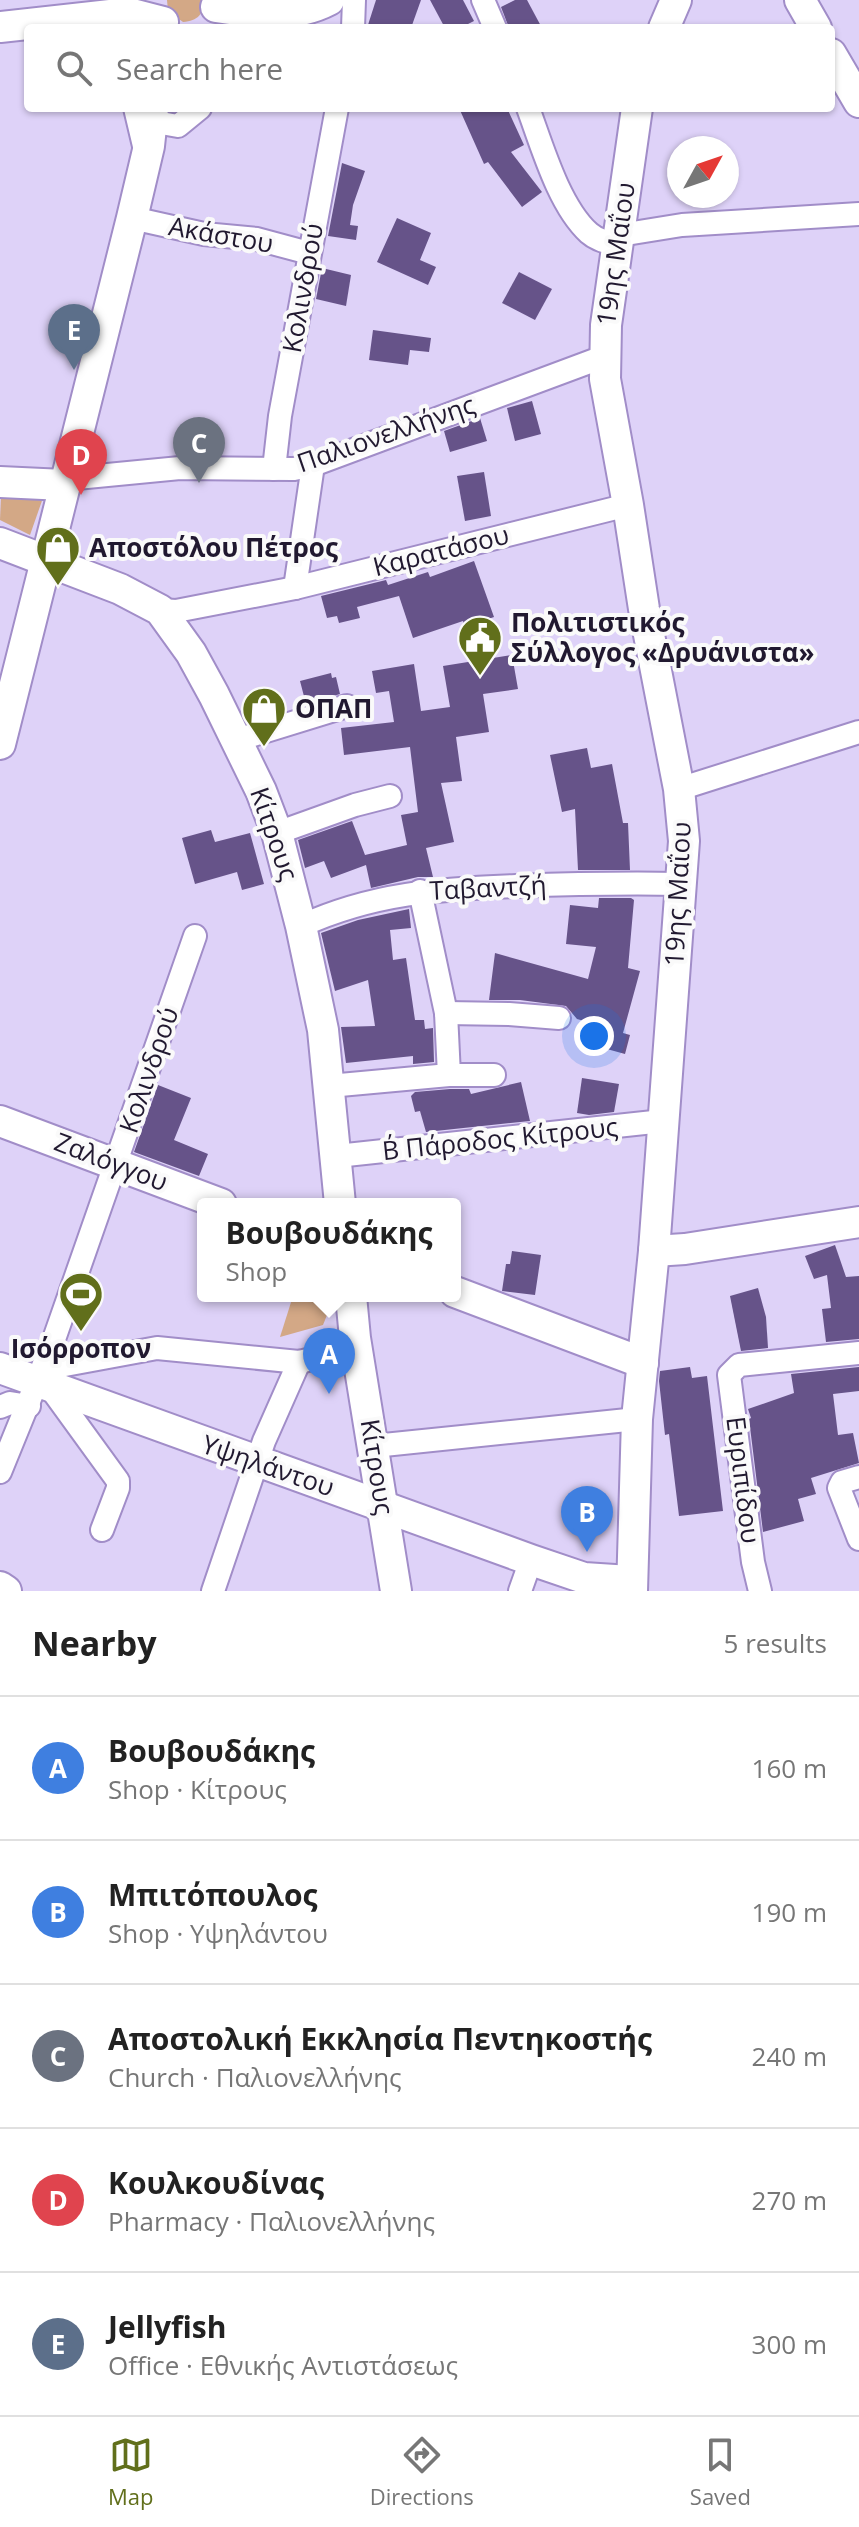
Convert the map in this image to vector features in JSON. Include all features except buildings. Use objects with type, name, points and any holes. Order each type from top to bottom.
[{"type":"street","points":[[211,12],[293,12],[330,0]]},
{"type":"street","points":[[302,24],[330,0]]},
{"type":"street","points":[[353,24],[354,0]]},
{"type":"street","points":[[483,0],[493,24]]},
{"type":"street","points":[[666,24],[676,0]]},
{"type":"street","points":[[800,0],[814,24]]},
{"type":"street","points":[[36,24],[143,15]]},
{"type":"street","points":[[0,27],[24,25]]},
{"type":"street","points":[[835,61],[859,102]]},
{"type":"street","points":[[0,744],[132,218],[152,125],[178,126],[195,112]]},
{"type":"street","name":"Κολινδρού","points":[[274,469],[280,416],[336,112]]},
{"type":"street","points":[[530,112],[554,176],[580,222],[590,234],[605,243],[682,225],[859,214]]},
{"type":"street","name":"19ης Μαΐου","points":[[631,1586],[637,1419],[654,1251],[684,841],[679,789],[608,405],[603,357],[636,112]]},
{"type":"street","name":"Ακάστου","points":[[132,218],[204,234],[257,239],[309,253]]},
{"type":"street","name":"Παλιονελλήνης","points":[[65,482],[180,468],[294,469],[313,465],[603,357]]},
{"type":"street","points":[[295,588],[313,465]]},
{"type":"street","points":[[0,482],[65,482]]},
{"type":"street","name":"Καρατάσου","points":[[160,610],[176,611],[295,588],[628,505]]},
{"type":"street","name":"Κίτρους","points":[[0,543],[120,589],[160,610],[191,653],[237,740],[277,833],[301,926],[323,1030],[340,1198]]},
{"type":"street","points":[[237,740],[347,706]]},
{"type":"street","points":[[679,789],[859,732]]},
{"type":"street","points":[[277,833],[390,796]]},
{"type":"street","name":"Ταβαντζή","points":[[301,926],[353,906],[420,891],[468,887],[681,884]]},
{"type":"street","points":[[420,891],[446,1013],[449,1075]]},
{"type":"street","name":"Κολινδρού","points":[[0,1472],[41,1384],[195,936]]},
{"type":"street","points":[[446,1013],[559,1018]]},
{"type":"street","points":[[329,1086],[449,1075],[494,1075]]},
{"type":"street","name":"Ζαλόγγου","points":[[0,1121],[205,1198]]},
{"type":"street","name":"Β΄ Πάροδος Κίτρους","points":[[337,1156],[663,1121]]},
{"type":"street","points":[[654,1251],[715,1245],[859,1222]]},
{"type":"street","points":[[461,1294],[643,1363]]},
{"type":"street","name":"Κίτρους","points":[[352,1302],[396,1591]]},
{"type":"street","points":[[0,1407],[41,1384],[65,1365],[157,1348],[299,1362],[325,1356],[355,1338]]},
{"type":"street","name":"Ευριπίδου","points":[[760,1591],[753,1562],[729,1375],[739,1365],[859,1353]]},
{"type":"street","points":[[213,1591],[257,1462],[299,1362]]},
{"type":"street","name":"Υψηλάντου","points":[[0,1368],[531,1560],[584,1578],[631,1586]]},
{"type":"street","points":[[41,1384],[118,1481],[102,1530]]},
{"type":"street","points":[[374,1446],[637,1419]]},
{"type":"street","points":[[859,1477],[842,1482],[839,1488],[859,1539]]},
{"type":"street","points":[[520,1591],[531,1560]]},
{"type":"street","points":[[0,1587],[6,1591]]},
{"type":"shaded area","points":[[167,0],[205,0],[199,16],[183,22],[168,11]]},
{"type":"shaded area","points":[[44,495],[30,535],[0,520],[1,496]]},
{"type":"shaded area","points":[[291,1302],[326,1302],[327,1315],[323,1325],[280,1337]]},
{"type":"place","name":"Jellyfish","points":[[74,370]]},
{"type":"place","name":"Αποστολική Εκκλησία Πεντηκοστής","points":[[199,483]]},
{"type":"place","name":"Κουλκουδίνας","points":[[81,495]]},
{"type":"place","name":"Αποστόλου Πέτρος","points":[[58,587]]},
{"type":"place","name":"Πολιτιστικός Σύλλογος «Δρυάνιστα»","points":[[480,677]]},
{"type":"place","name":"ΟΠΑΠ","points":[[264,748]]},
{"type":"place","name":"Ισόρροπον","points":[[81,1333]]},
{"type":"place","name":"Βουβουδάκης","points":[[329,1394]]},
{"type":"place","name":"Μπιτόπουλος","points":[[587,1552]]}]
